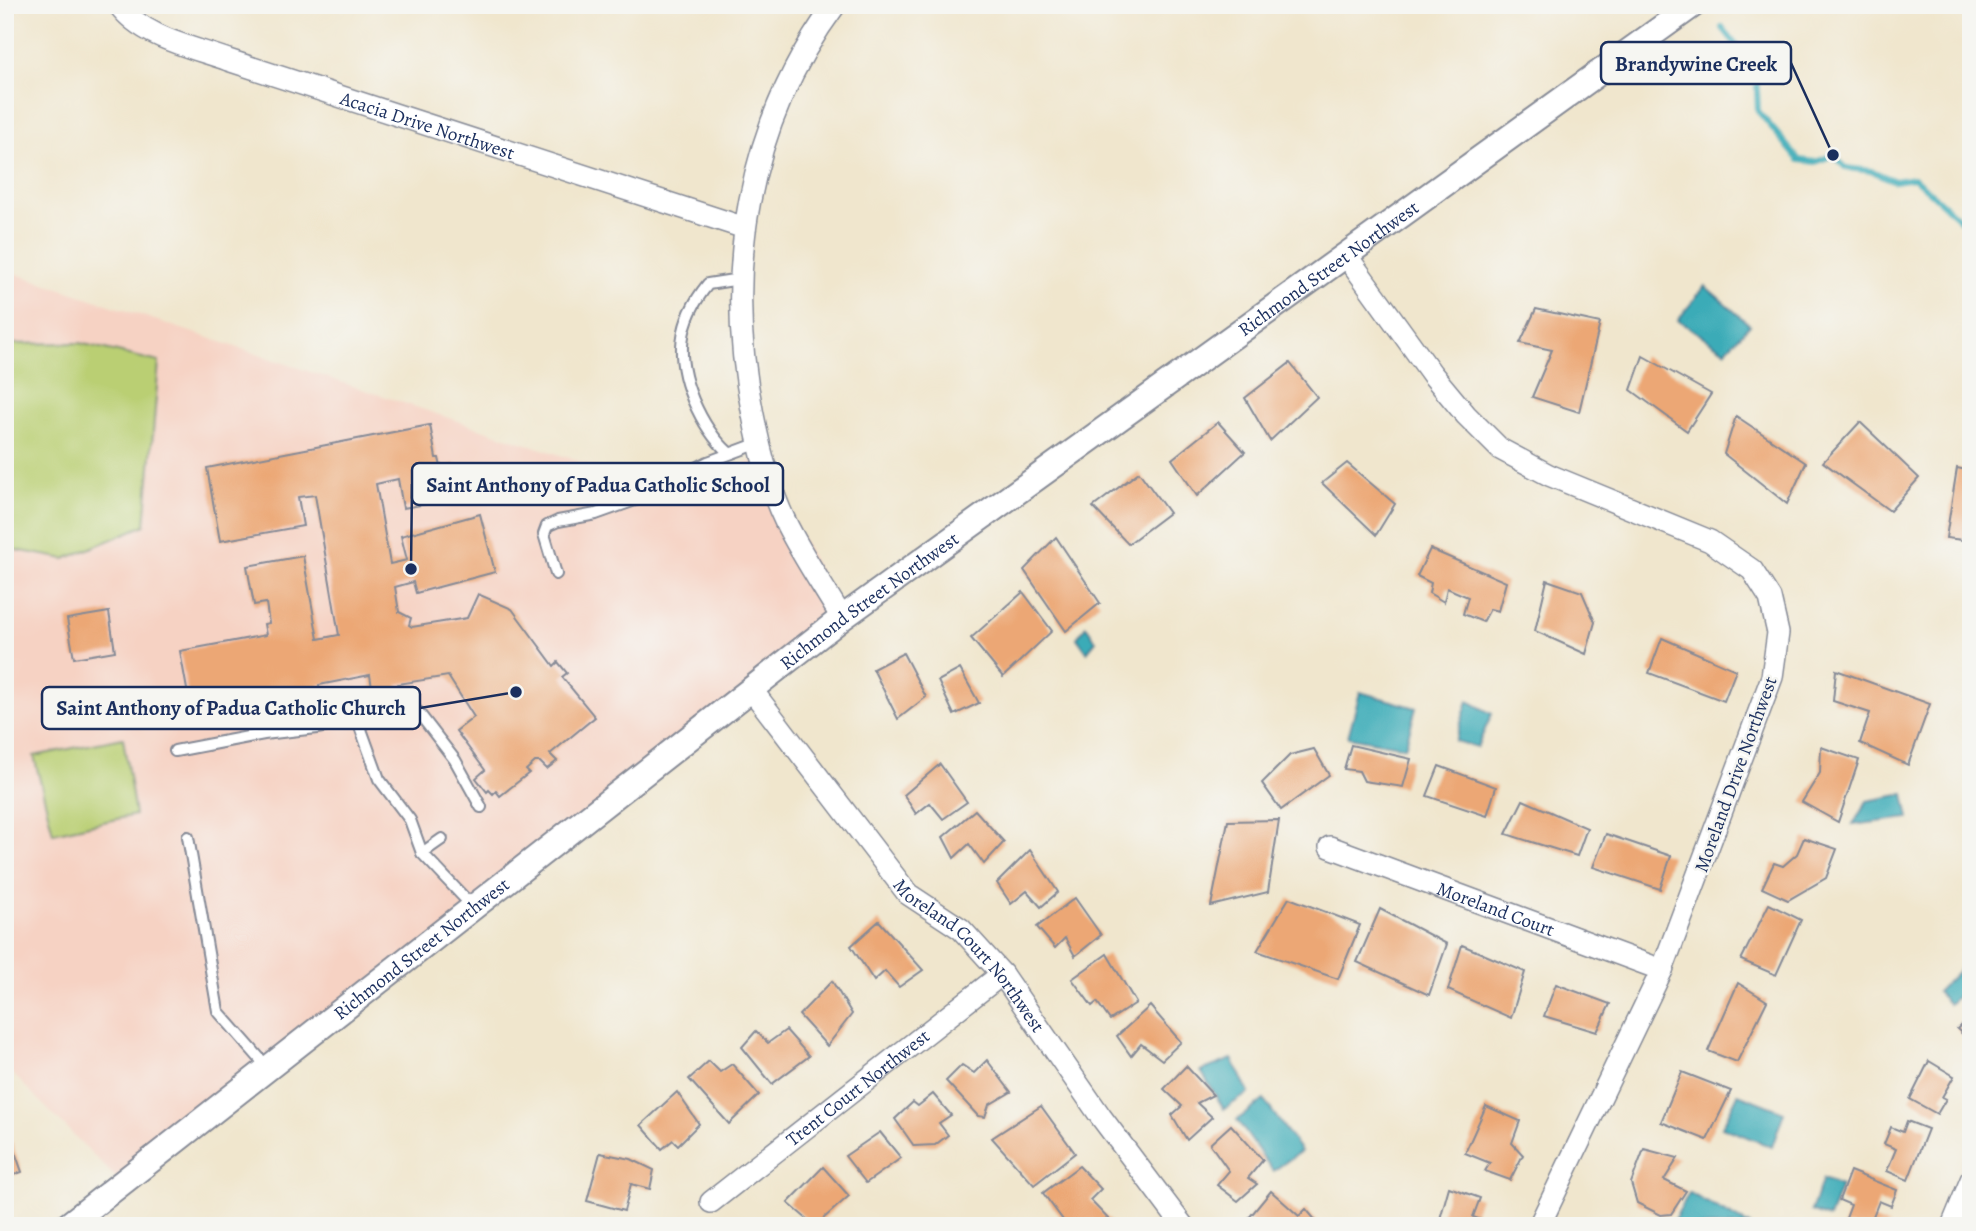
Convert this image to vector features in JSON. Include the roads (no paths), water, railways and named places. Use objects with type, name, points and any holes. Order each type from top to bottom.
[{"type":"street","name":"Acacia Drive Northwest","points":[[119,5],[130,18],[157,35],[745,228]]},
{"type":"street","points":[[835,5],[815,32],[775,112],[758,159],[745,228],[740,279],[741,343],[745,378],[762,458],[785,520],[842,618]]},
{"type":"street","name":"Richmond Street Northwest","points":[[67,1226],[842,618],[1693,5]]},
{"type":"street","name":"Moreland Drive Northwest","points":[[1346,255],[1433,374],[1466,415],[1500,449],[1549,475],[1710,541],[1752,570],[1770,598],[1778,633],[1772,677],[1662,971],[1539,1226]]},
{"type":"street","name":"Moreland Court Northwest","points":[[751,689],[908,894],[961,929],[1002,974],[1101,1117],[1183,1226]]},
{"type":"street","name":"Moreland Court","points":[[1330,847],[1662,971]]},
{"type":"street","name":"Trent Court Northwest","points":[[711,1202],[1002,974]]},
{"type":"street","points":[[1952,1226],[1971,1180]]},
{"type":"lane","points":[[729,453],[701,420],[683,374],[680,354],[682,336],[692,307],[708,284],[740,279]]},
{"type":"lane","points":[[556,574],[544,534],[547,526],[558,521],[596,514],[638,499],[729,453],[759,443]]},
{"type":"lane","points":[[175,751],[264,734],[359,721],[406,710],[418,712],[455,760],[481,807]]},
{"type":"lane","points":[[359,721],[379,779],[410,820],[422,853],[473,907]]},
{"type":"lane","points":[[188,837],[218,1011],[268,1068]]},
{"type":"lane","points":[[422,853],[442,839]]},
{"type":"water","points":[[1705,286],[1750,325],[1725,351],[1678,320]]},
{"type":"water","points":[[1086,626],[1096,641],[1087,652],[1077,638]]},
{"type":"water","points":[[1360,692],[1416,708],[1405,747],[1348,737]]},
{"type":"water","points":[[1468,701],[1492,714],[1477,747],[1455,741]]},
{"type":"water","points":[[1904,794],[1909,818],[1853,825],[1867,801]]},
{"type":"water","points":[[1960,969],[1971,983],[1949,1004],[1937,992]]},
{"type":"water","points":[[1232,1059],[1249,1093],[1224,1109],[1201,1071]]},
{"type":"water","points":[[1738,1094],[1784,1112],[1772,1147],[1722,1127]]},
{"type":"water","points":[[1264,1100],[1301,1151],[1273,1171],[1237,1120]]},
{"type":"water","points":[[1823,1179],[1841,1186],[1829,1218],[1811,1211]]},
{"type":"water","points":[[1689,1193],[1751,1226],[1682,1226],[1674,1220]]},
{"type":"waterway","points":[[1722,27],[1756,69],[1758,111],[1799,160],[1816,162],[1833,155],[1846,168],[1872,171],[1895,181],[1914,178],[1971,229]]},
{"type":"place","name":"Brandywine Creek","points":[[1833,155]]},
{"type":"place","name":"Saint Anthony of Padua Catholic School","points":[[411,569]]},
{"type":"place","name":"Saint Anthony of Padua Catholic Church","points":[[516,692]]}]
